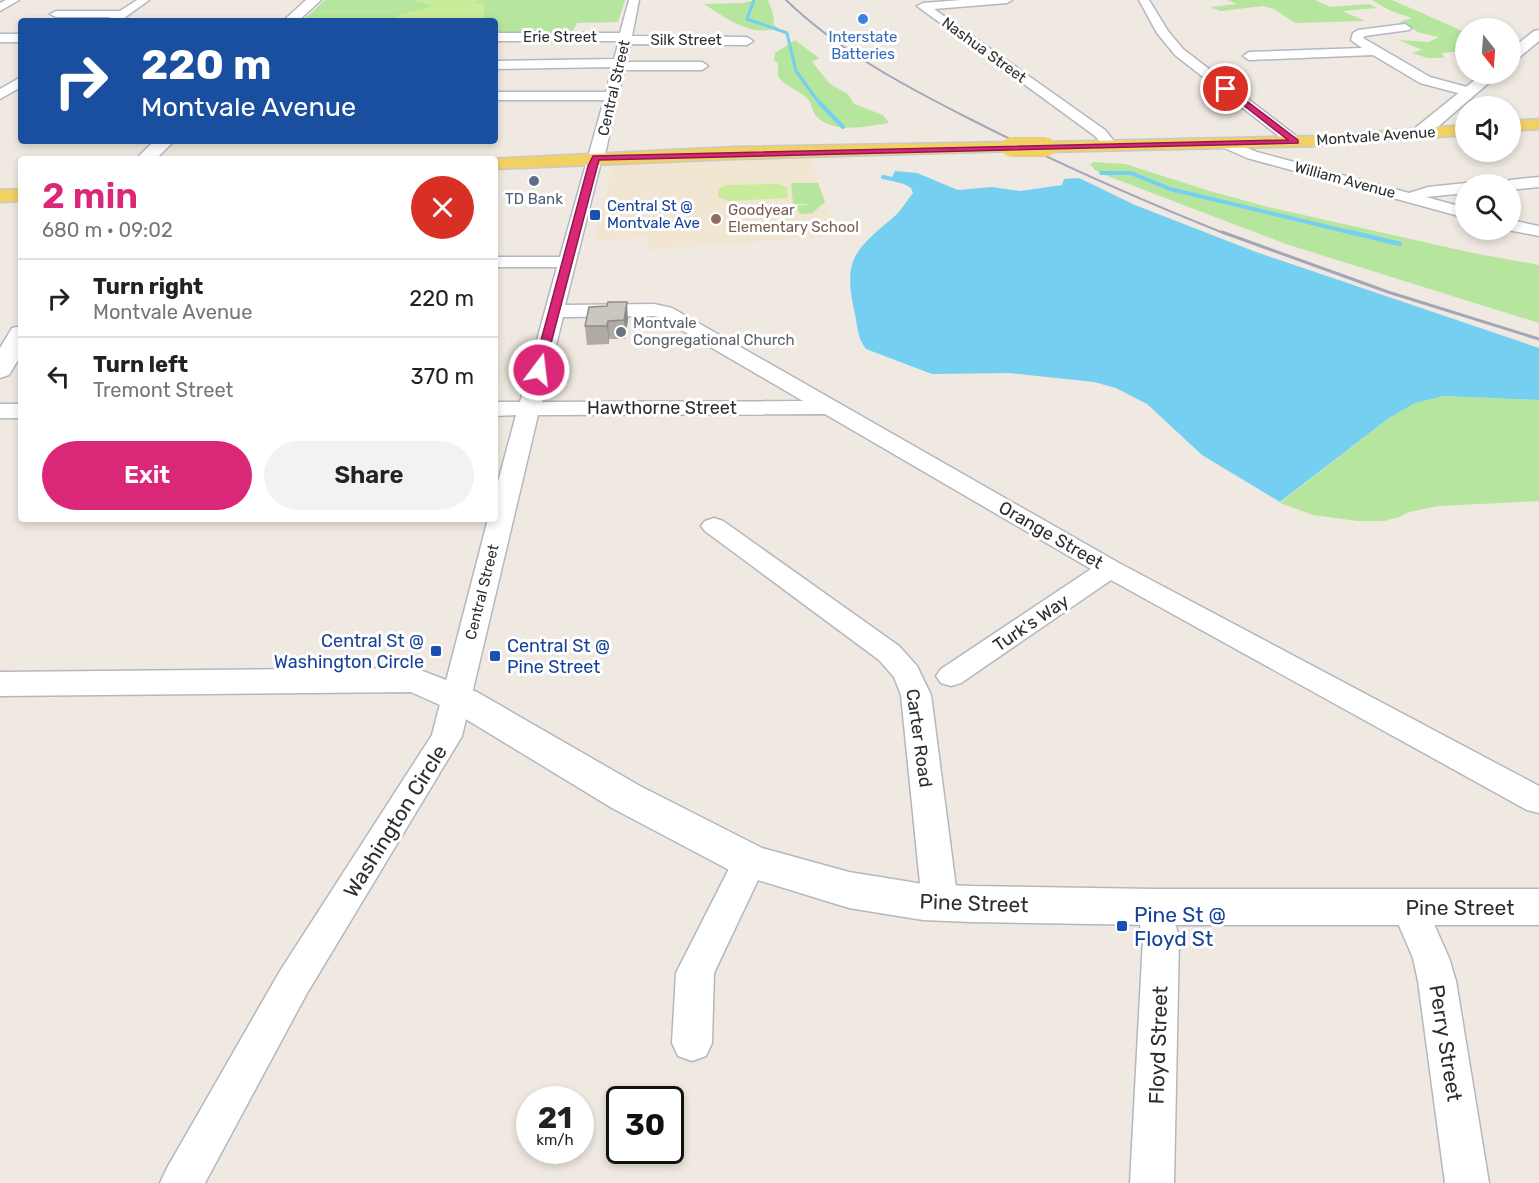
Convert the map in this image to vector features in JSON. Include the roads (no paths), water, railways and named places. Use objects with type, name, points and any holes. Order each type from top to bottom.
[{"type":"main road","points":[[1521,125],[1539,124]]},
{"type":"main road","name":"Montvale Avenue","points":[[498,163],[596,158],[1011,147],[1295,142],[1455,131]]},
{"type":"main road","points":[[0,196],[18,195]]},
{"type":"street","points":[[0,8],[14,0]]},
{"type":"street","points":[[117,18],[144,0]]},
{"type":"street","points":[[293,18],[314,0]]},
{"type":"street","name":"Central Street","points":[[457,698],[480,597],[596,158],[634,0]]},
{"type":"street","name":"Nashua Street","points":[[922,3],[1007,0]]},
{"type":"street","points":[[1144,0],[1163,33],[1179,52],[1295,142]]},
{"type":"street","name":"Nashua Street","points":[[922,3],[1100,133],[1110,146]]},
{"type":"street","points":[[56,14],[123,14]]},
{"type":"street","points":[[1405,28],[1369,32],[1357,36],[1358,41],[1425,80],[1469,92]]},
{"type":"street","points":[[1521,49],[1539,34]]},
{"type":"street","name":"Erie Street","points":[[498,37],[626,39]]},
{"type":"street","points":[[0,38],[18,38]]},
{"type":"street","name":"Silk Street","points":[[626,39],[747,41]]},
{"type":"street","points":[[1249,56],[1375,51]]},
{"type":"street","points":[[498,64],[702,66]]},
{"type":"street","points":[[0,96],[18,83]]},
{"type":"street","points":[[1420,133],[1479,84]]},
{"type":"street","points":[[0,96],[18,97]]},
{"type":"street","points":[[498,96],[611,96]]},
{"type":"street","name":"William Avenue","points":[[1225,143],[1264,159],[1455,210]]},
{"type":"street","points":[[149,156],[162,144]]},
{"type":"street","points":[[1521,184],[1539,182]]},
{"type":"street","points":[[1410,197],[1428,192],[1455,189]]},
{"type":"street","points":[[1521,227],[1539,231]]},
{"type":"street","points":[[498,262],[567,262]]},
{"type":"street","name":"Orange Street","points":[[554,311],[663,311],[1110,569],[1539,801]]},
{"type":"street","points":[[2,361],[18,337]]},
{"type":"street","name":"Hawthorne Street","points":[[498,409],[830,407]]},
{"type":"street","points":[[0,411],[18,411]]},
{"type":"street","name":"Carter Road","points":[[714,526],[889,653],[908,673],[916,695],[940,903]]},
{"type":"street","name":"Turk's Way","points":[[951,676],[1110,569]]},
{"type":"street","points":[[0,684],[401,679],[419,681],[457,698]]},
{"type":"street","name":"Pine Street","points":[[457,698],[626,797],[750,861],[849,890],[904,900],[940,903],[1154,908],[1539,907]]},
{"type":"street","name":"Washington Circle","points":[[182,1183],[293,983],[444,744],[457,698]]},
{"type":"street","points":[[692,1043],[693,988],[697,965],[750,861]]},
{"type":"street","name":"Floyd Street","points":[[1152,1183],[1161,939],[1154,908]]},
{"type":"street","name":"Perry Street","points":[[1409,908],[1431,958],[1437,981],[1467,1183]]},
{"type":"water","points":[[895,171],[917,173],[958,190],[992,187],[1020,191],[1062,185],[1064,179],[1079,178],[1135,205],[1256,252],[1539,348],[1539,400],[1444,396],[1415,403],[1389,418],[1280,502],[1202,455],[1147,404],[1116,388],[1094,382],[1008,373],[932,374],[866,349],[858,332],[851,295],[851,267],[855,257],[870,237],[901,210],[913,193],[911,188],[892,177]]},
{"type":"waterway","points":[[754,0],[747,19],[787,33],[796,71],[820,104]]},
{"type":"waterway","points":[[819,102],[843,127]]},
{"type":"waterway","points":[[1101,173],[1131,173],[1170,189],[1357,234]]},
{"type":"waterway","points":[[883,177],[905,182]]},
{"type":"waterway","points":[[1350,232],[1400,244]]},
{"type":"railway","points":[[786,0],[850,51],[920,93],[1063,164],[1226,234]]},
{"type":"railway","points":[[1222,232],[1388,292],[1539,339]]},
{"type":"place","name":"Interstate Batteries","points":[[863,19]]},
{"type":"place","name":"TD Bank","points":[[534,181]]},
{"type":"place","name":"Central St @ Montvale Ave","points":[[595,215]]},
{"type":"place","name":"Goodyear Elementary School","points":[[716,219]]},
{"type":"place","name":"Montvale Congregational Church","points":[[621,332]]},
{"type":"place","name":"Central St @ Washington Circle","points":[[436,651]]},
{"type":"place","name":"Central St @ Pine Street","points":[[495,656]]},
{"type":"place","name":"Pine St @ Floyd St","points":[[1122,926]]}]
